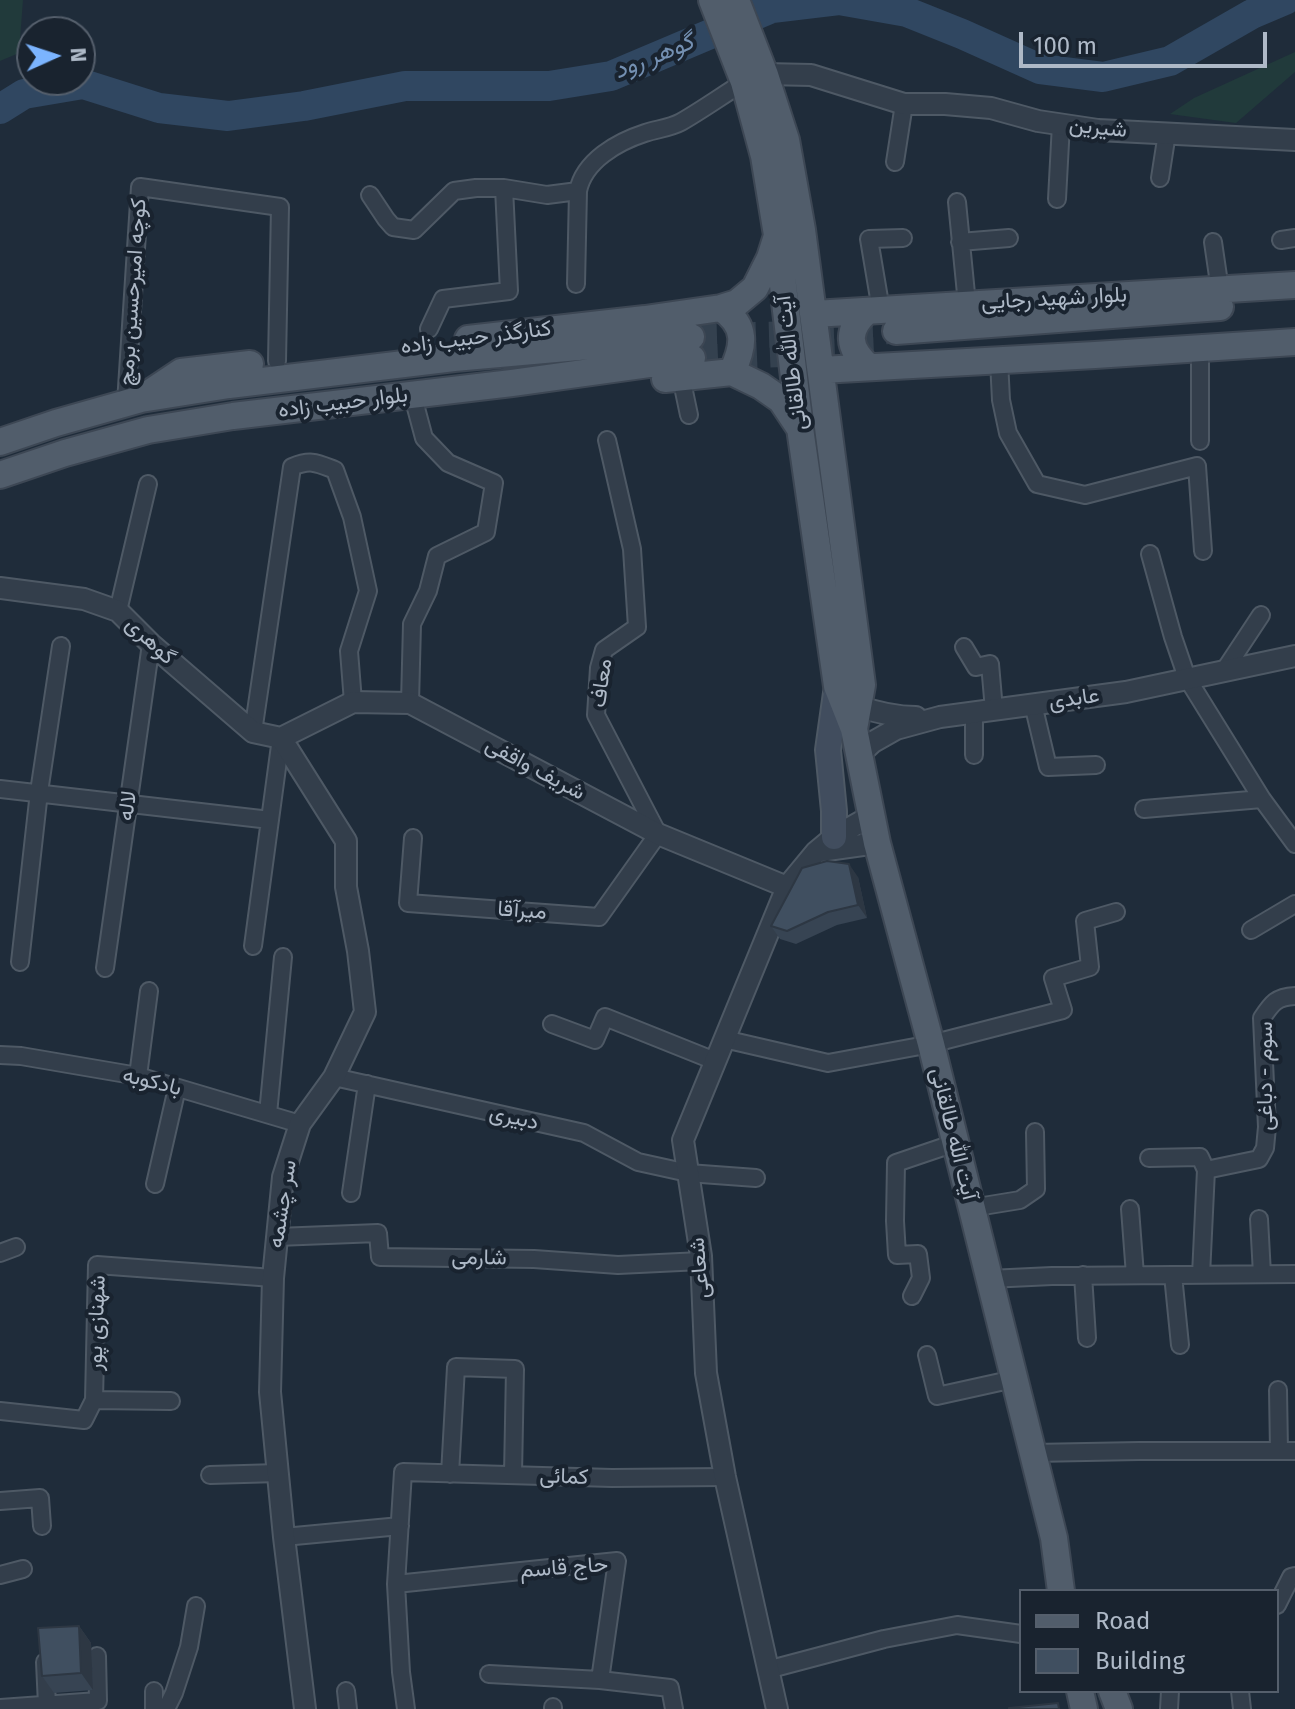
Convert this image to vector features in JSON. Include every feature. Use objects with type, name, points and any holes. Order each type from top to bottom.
[{"type":"main road","name":"آیت الله طالقانی","points":[[712,0],[756,77],[786,140],[814,314],[862,685],[857,730]]},
{"type":"main road","name":"آیت الله طالقانی","points":[[736,0],[756,77],[800,428],[837,686],[857,730],[877,843],[931,1044],[1054,1538],[1061,1589]]},
{"type":"main road","name":"کنارگذر حبیب زاده","points":[[134,401],[181,372],[721,308],[737,303],[755,288],[777,235]]},
{"type":"main road","name":"بلوار شهید رجایی","points":[[885,325],[967,304],[1295,285]]},
{"type":"main road","name":"بلوار شهید رجایی","points":[[885,325],[1295,302]]},
{"type":"main road","points":[[721,308],[739,325],[742,339],[741,353],[732,372]]},
{"type":"main road","name":"بلوار شهید رجایی","points":[[814,314],[885,325],[1295,329]]},
{"type":"main road","points":[[869,367],[858,358],[853,348],[856,321],[885,325]]},
{"type":"main road","points":[[821,370],[1295,342]]},
{"type":"main road","name":"بلوار حبیب زاده","points":[[0,442],[134,401],[229,385],[454,358],[688,358]]},
{"type":"main road","points":[[148,430],[239,429],[416,408],[688,358],[732,372],[761,386],[781,400],[800,428]]},
{"type":"main road","name":"بلوار حبیب زاده","points":[[0,475],[148,430],[233,416],[512,383],[688,358]]},
{"type":"main road","points":[[818,562],[845,558]]},
{"type":"main road","points":[[825,845],[834,811],[828,750],[837,686]]},
{"type":"main road","name":"آیت الله طالقانی","points":[[1054,1538],[1073,1589]]},
{"type":"street","name":"شیرین","points":[[756,77],[811,75],[904,104],[991,108],[1038,121],[1098,130],[1295,140]]},
{"type":"street","points":[[576,284],[578,191],[580,180],[596,159],[611,148],[642,134],[678,124],[756,77]]},
{"type":"street","points":[[895,162],[904,104]]},
{"type":"street","points":[[1057,199],[1061,124]]},
{"type":"street","points":[[1160,178],[1167,133]]},
{"type":"street","name":"کوچه امیرحسین برمچ","points":[[134,401],[140,187],[280,207],[277,361]]},
{"type":"street","points":[[370,195],[393,227],[414,230],[454,191],[504,188],[547,195],[578,191]]},
{"type":"street","points":[[429,329],[443,299],[509,291],[504,188]]},
{"type":"street","points":[[957,202],[967,304]]},
{"type":"street","points":[[885,325],[869,239],[903,238]]},
{"type":"street","points":[[960,242],[1009,238]]},
{"type":"street","points":[[1213,242],[1220,290]]},
{"type":"street","points":[[1200,348],[1200,441]]},
{"type":"street","points":[[688,358],[689,415]]},
{"type":"street","points":[[999,361],[1001,400],[1008,433],[1037,484],[1085,495],[1197,466],[1203,551]]},
{"type":"street","points":[[410,703],[412,624],[428,591],[437,556],[486,532],[494,483],[448,463],[424,438],[416,408]]},
{"type":"street","name":"معاف","points":[[607,440],[632,549],[637,627],[604,650],[599,668],[596,715],[658,834]]},
{"type":"street","points":[[253,732],[292,467],[312,461],[335,470],[352,517],[368,591],[349,651],[353,702]]},
{"type":"street","points":[[118,611],[148,484]]},
{"type":"street","points":[[1150,554],[1187,678],[1262,799],[1295,844]]},
{"type":"street","name":"گوهری","points":[[1,592],[84,599],[118,611],[151,644],[253,732],[281,738]]},
{"type":"street","points":[[1224,671],[1261,615]]},
{"type":"street","name":"لاله","points":[[105,968],[151,644]]},
{"type":"street","points":[[20,962],[39,792],[61,646]]},
{"type":"street","points":[[964,647],[976,667],[990,664],[974,755]]},
{"type":"street","name":"عابدی","points":[[857,730],[873,742],[896,729],[940,717],[1126,692],[1295,656]]},
{"type":"street","name":"شریف واقفی","points":[[281,738],[353,702],[410,703],[658,834],[787,887]]},
{"type":"street","points":[[1033,704],[1048,767],[1096,765]]},
{"type":"street","points":[[857,730],[876,713],[940,717]]},
{"type":"street","points":[[253,946],[281,738]]},
{"type":"street","name":"سر چشمه","points":[[281,738],[346,841],[346,887],[365,1012],[334,1077],[300,1124],[283,1177],[273,1278],[270,1392],[305,1709]]},
{"type":"street","points":[[0,789],[270,820]]},
{"type":"street","points":[[1144,809],[1262,799]]},
{"type":"street","points":[[825,845],[871,816]]},
{"type":"street","name":"میرآقا","points":[[413,838],[408,903],[599,917],[658,834]]},
{"type":"street","points":[[825,845],[877,843]]},
{"type":"street","name":"شعاعی","points":[[777,1709],[725,1477],[706,1373],[701,1261],[683,1140],[787,887],[825,845]]},
{"type":"street","points":[[1251,930],[1295,904]]},
{"type":"street","points":[[724,1039],[828,1063],[931,1044],[1063,1010],[1053,978],[1090,967],[1085,921],[1116,912]]},
{"type":"street","points":[[268,1114],[283,957]]},
{"type":"street","points":[[138,1076],[149,991]]},
{"type":"street","name":"سوم - دباغی","points":[[1206,1170],[1259,1159],[1265,1148],[1267,1127],[1262,1018],[1272,1004],[1282,997],[1295,996]]},
{"type":"street","points":[[552,1024],[595,1040],[605,1017],[715,1061]]},
{"type":"street","name":"بادکوبه","points":[[0,1055],[138,1076],[300,1124]]},
{"type":"street","name":"دبیری","points":[[334,1077],[584,1133],[638,1162],[688,1173],[756,1178]]},
{"type":"street","points":[[351,1193],[367,1084]]},
{"type":"street","points":[[155,1184],[177,1088]]},
{"type":"street","points":[[971,1208],[1020,1200],[1036,1189],[1035,1132]]},
{"type":"street","points":[[912,1296],[921,1278],[918,1254],[897,1255],[896,1163],[955,1143]]},
{"type":"street","points":[[1149,1158],[1200,1157],[1206,1170],[1201,1275]]},
{"type":"street","points":[[1130,1209],[1135,1275]]},
{"type":"street","points":[[1259,1219],[1262,1274]]},
{"type":"street","name":"شارمی","points":[[277,1237],[378,1233],[380,1257],[534,1259],[618,1265],[701,1261]]},
{"type":"street","name":"شهنازی پور","points":[[0,1411],[84,1420],[94,1400],[97,1265],[273,1278]]},
{"type":"street","points":[[989,1279],[1083,1275],[1295,1274]]},
{"type":"street","points":[[1083,1275],[1087,1338]]},
{"type":"street","points":[[1173,1275],[1180,1345]]},
{"type":"street","points":[[927,1355],[937,1396],[1014,1379]]},
{"type":"street","points":[[450,1474],[456,1367],[515,1369],[513,1475]]},
{"type":"street","points":[[1033,1453],[1287,1451],[1278,1390]]},
{"type":"street","points":[[94,1400],[171,1401]]},
{"type":"street","name":"کمائی","points":[[400,1526],[403,1472],[612,1478],[725,1477]]},
{"type":"street","points":[[210,1475],[278,1473]]},
{"type":"street","points":[[0,1501],[40,1498],[42,1526]]},
{"type":"street","points":[[284,1537],[400,1526],[396,1584],[406,1709]]},
{"type":"street","name":"حاج قاسم","points":[[396,1584],[617,1561],[600,1680]]},
{"type":"street","points":[[0,1575],[23,1569]]},
{"type":"street","points":[[1279,1601],[1291,1577],[1295,1576]]},
{"type":"street","points":[[166,1709],[189,1647],[196,1606]]},
{"type":"street","points":[[767,1670],[884,1639],[957,1625],[1019,1634]]},
{"type":"street","points":[[0,1708],[98,1701],[97,1656]]},
{"type":"street","points":[[45,1658],[47,1705]]},
{"type":"street","points":[[489,1674],[600,1680],[670,1688],[674,1709]]},
{"type":"street","points":[[154,1691],[154,1709]]},
{"type":"street","points":[[346,1691],[348,1709]]},
{"type":"green space","points":[[0,0],[23,0],[22,16],[16,16],[16,54],[0,61]]},
{"type":"green space","points":[[1295,52],[1295,72],[1236,123],[1170,114],[1194,98]]},
{"type":"building","points":[[827,861],[849,864],[858,905],[828,912],[787,931],[771,926],[802,868]]},
{"type":"building","points":[[79,1626],[81,1673],[42,1676],[38,1628]]},
{"type":"building","points":[[1058,1703],[1059,1709],[1009,1709],[1009,1708]]},
{"type":"waterway","name":"گوهر رود","points":[[0,109],[24,94],[83,84],[159,108],[228,116],[304,106],[405,86],[549,86],[611,76],[772,8],[839,0],[907,12],[1040,69],[1103,77],[1170,61],[1252,14],[1285,0]]},
{"type":"tunnel","points":[[691,337],[896,331]]},
{"type":"tunnel","points":[[692,358],[877,350]]}]
